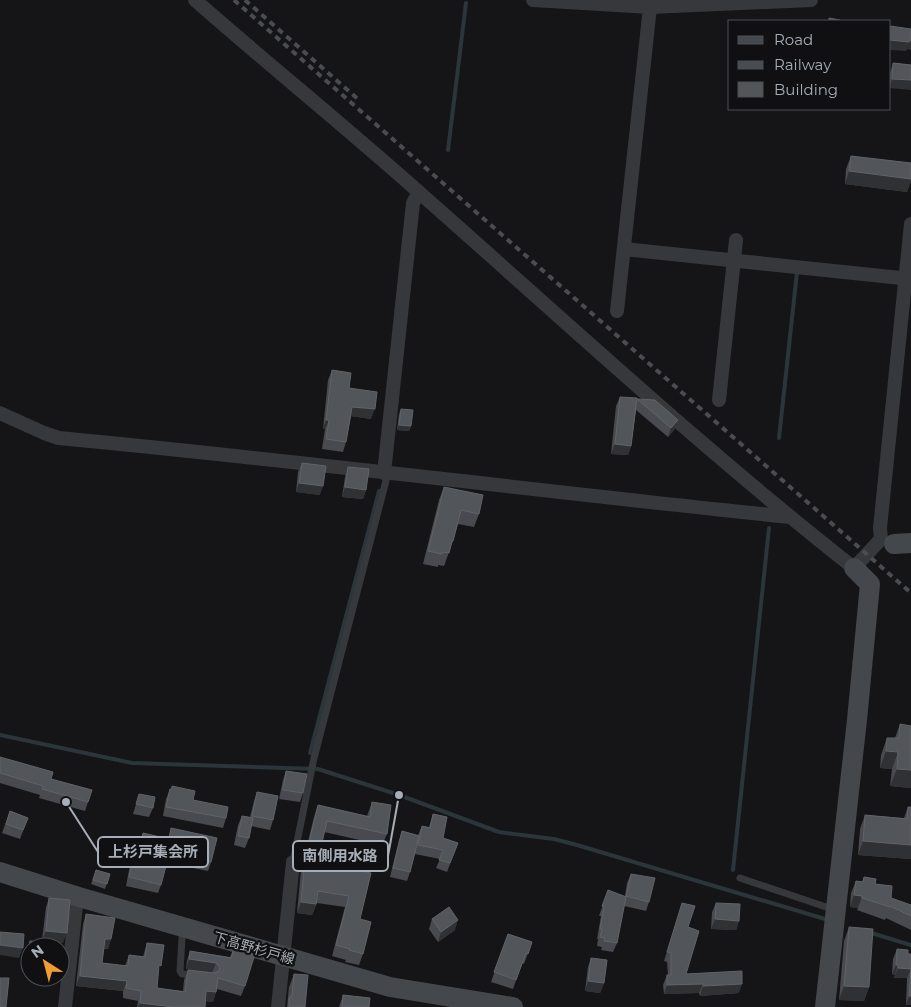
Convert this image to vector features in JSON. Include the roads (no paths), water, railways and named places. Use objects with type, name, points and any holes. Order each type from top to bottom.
[{"type":"main road","points":[[825,1007],[870,584],[854,568]]},
{"type":"main road","name":"下高野杉戸線","points":[[0,872],[79,897],[390,987],[488,1005],[513,1007]]},
{"type":"street","points":[[195,0],[419,192],[613,365],[790,518],[854,568],[895,542],[880,528],[908,280],[911,224]]},
{"type":"street","points":[[533,0],[650,7],[811,0]]},
{"type":"street","points":[[617,311],[650,7]]},
{"type":"street","points":[[386,473],[413,203],[419,192]]},
{"type":"street","points":[[719,400],[736,240]]},
{"type":"street","points":[[624,249],[908,280]]},
{"type":"street","points":[[0,413],[59,438],[167,448],[790,518]]},
{"type":"street","points":[[278,1007],[293,862]]},
{"type":"street","points":[[65,1007],[76,906],[79,897]]},
{"type":"lane","points":[[293,862],[310,775],[386,473]]},
{"type":"lane","points":[[740,878],[836,910]]},
{"type":"lane","points":[[185,928],[182,938],[180,971],[182,974],[202,976]]},
{"type":"waterway","points":[[448,150],[466,3]]},
{"type":"waterway","points":[[779,438],[797,272]]},
{"type":"waterway","points":[[310,753],[379,491]]},
{"type":"waterway","points":[[733,870],[769,528]]},
{"type":"waterway","points":[[0,735],[132,763],[318,769],[399,795],[499,832],[554,839],[577,845],[825,919]]},
{"type":"waterway","points":[[868,932],[911,945]]},
{"type":"railway","points":[[234,0],[911,593]]},
{"type":"railway","points":[[245,0],[360,101]]},
{"type":"place","name":"南側用水路","points":[[399,795]]},
{"type":"place","name":"上杉戸集会所","points":[[66,802]]}]
